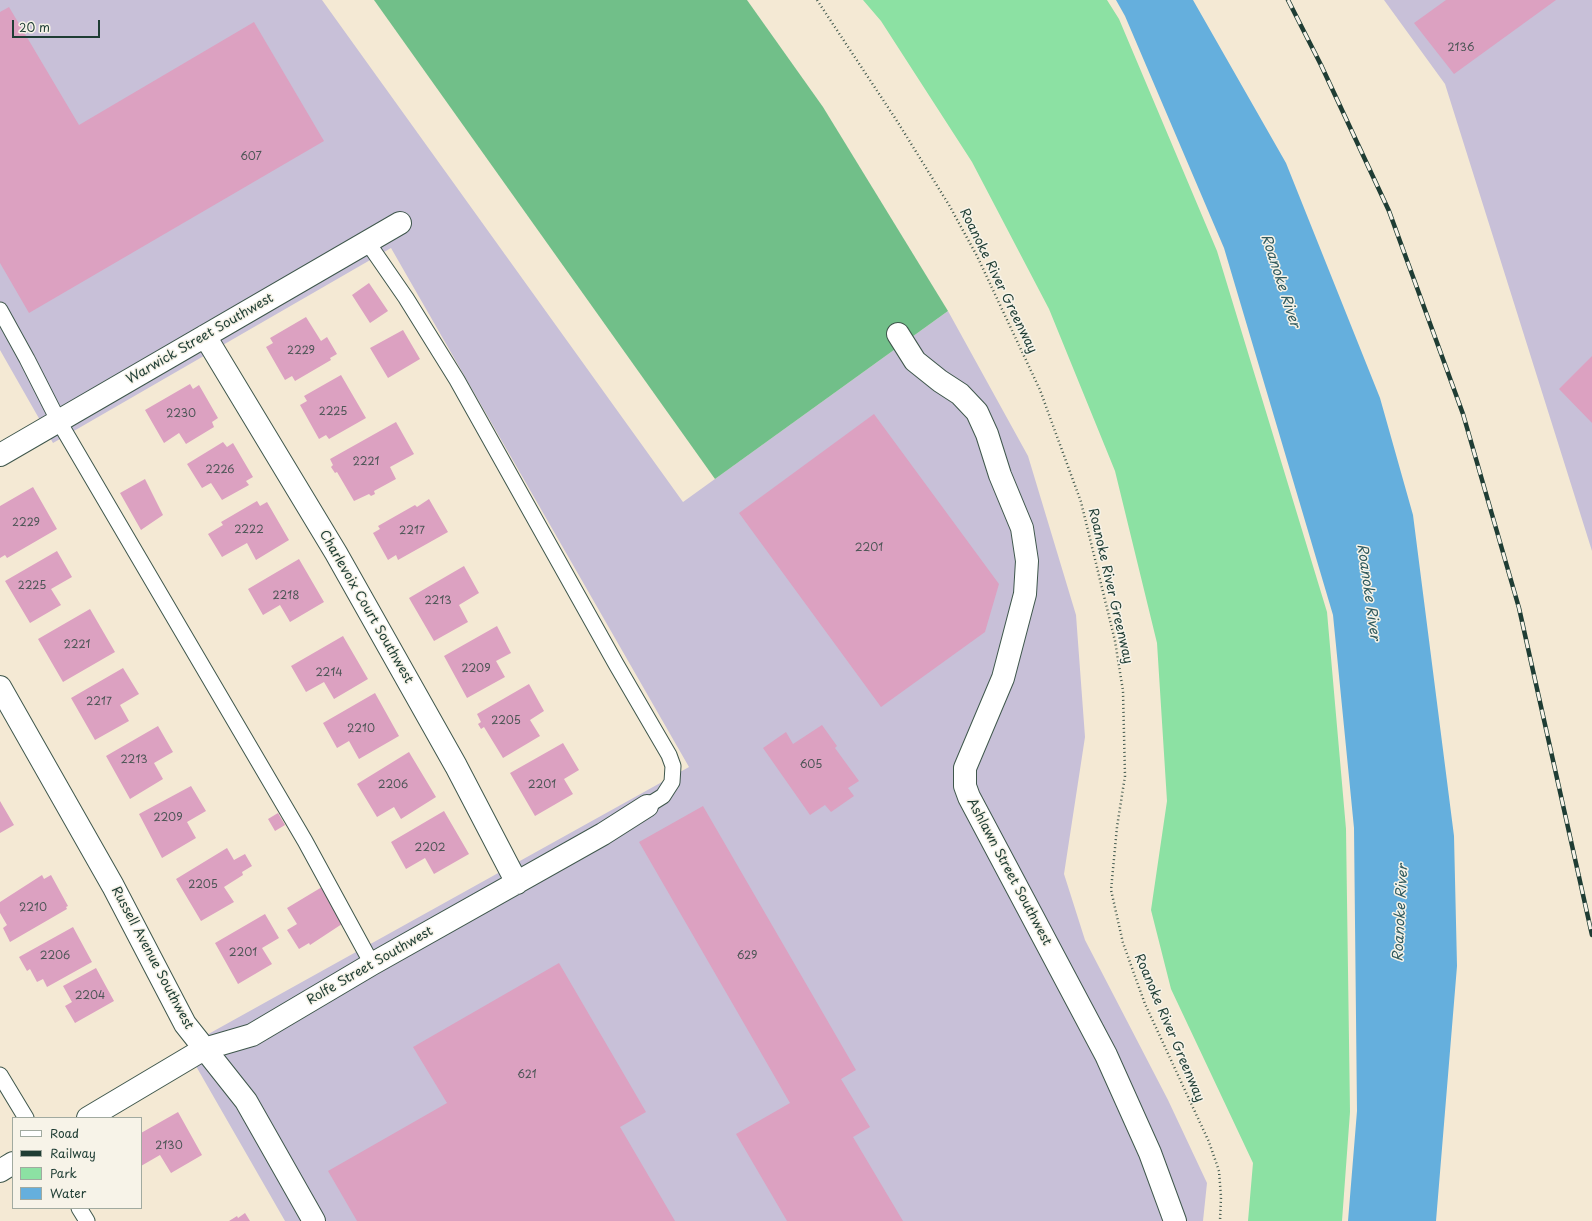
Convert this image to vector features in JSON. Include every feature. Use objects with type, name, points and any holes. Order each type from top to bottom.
[{"type":"street","name":"Warwick Street Southwest","points":[[0,455],[58,420],[368,243],[400,223]]},
{"type":"street","name":"Ashlawn Street Southwest","points":[[898,334],[915,361],[940,381],[960,394],[977,412],[987,434],[1000,475],[1022,528],[1027,561],[1025,594],[1003,678],[966,768],[965,786],[969,797],[1106,1055],[1150,1153],[1175,1221]]},
{"type":"street","name":"Charlevoix Court Southwest","points":[[205,336],[340,560],[456,766],[517,883]]},
{"type":"street","name":"Russell Avenue Southwest","points":[[0,687],[113,886],[186,1024],[246,1101],[314,1221]]},
{"type":"street","name":"Rolfe Street Southwest","points":[[90,1117],[204,1049],[252,1035],[372,964],[603,834],[648,806]]},
{"type":"street","points":[[0,1171],[12,1164]]},
{"type":"lane","points":[[368,243],[406,298],[457,380],[608,650],[669,755],[673,766],[672,782],[663,796],[648,806]]},
{"type":"lane","points":[[0,310],[58,420],[305,841],[372,964]]},
{"type":"lane","points":[[0,1075],[25,1117]]},
{"type":"lane","points":[[80,1209],[87,1221]]},
{"type":"path","name":"Roanoke River Greenway","points":[[817,0],[902,127],[949,205],[977,256],[1040,390],[1081,502],[1115,641],[1123,691],[1125,776],[1117,827],[1112,890],[1123,943],[1145,1004],[1209,1142],[1219,1171],[1221,1197],[1220,1221]]},
{"type":"shaded area","points":[[0,0],[322,0],[683,502],[948,311],[1028,456],[1076,615],[1085,737],[1064,874],[1085,940],[1168,1100],[1207,1183],[1203,1221],[285,1221],[185,1047],[689,767],[391,248],[53,443],[0,350]]},
{"type":"shaded area","points":[[1384,0],[1592,0],[1592,551],[1445,84]]},
{"type":"green space","points":[[374,0],[747,0],[823,107],[948,311],[715,479]]},
{"type":"green space","points":[[863,0],[1107,0],[1119,19],[1217,251],[1327,612],[1346,829],[1350,1112],[1342,1221],[1248,1221],[1253,1163],[1171,989],[1151,910],[1167,801],[1157,643],[1115,471],[1049,309],[972,162],[881,21]]},
{"type":"water","name":"Roanoke River","points":[[1116,0],[1193,0],[1286,163],[1380,398],[1413,515],[1454,836],[1457,966],[1436,1221],[1348,1221],[1357,1111],[1354,828],[1333,615],[1224,248],[1125,16]]},
{"type":"building","points":[[1446,0],[1556,0],[1454,74],[1414,23]]},
{"type":"building","points":[[9,7],[79,125],[254,22],[324,141],[29,313],[0,263],[0,12]]},
{"type":"building","points":[[369,283],[388,311],[370,323],[352,295]]},
{"type":"building","points":[[306,317],[321,341],[327,337],[337,354],[330,358],[331,360],[295,381],[292,376],[285,380],[266,347],[273,343],[270,338]]},
{"type":"building","points":[[403,330],[420,359],[388,378],[370,348]]},
{"type":"building","points":[[1592,356],[1592,423],[1559,389]]},
{"type":"building","points":[[341,375],[366,418],[329,439],[326,435],[319,439],[300,405],[307,401],[304,396]]},
{"type":"building","points":[[190,384],[193,389],[199,385],[218,418],[212,422],[214,427],[186,444],[179,433],[164,443],[145,410]]},
{"type":"building","points":[[874,414],[999,584],[985,632],[881,707],[739,513]]},
{"type":"building","points":[[396,422],[414,454],[390,467],[396,479],[374,491],[375,494],[371,496],[369,494],[354,501],[337,472],[335,473],[331,467],[333,465],[330,459]]},
{"type":"building","points":[[223,442],[227,447],[233,443],[253,477],[246,481],[249,485],[222,500],[211,483],[202,488],[187,464]]},
{"type":"building","points":[[145,479],[163,515],[141,530],[120,493]]},
{"type":"building","points":[[33,487],[57,529],[7,558],[5,555],[0,558],[0,506]]},
{"type":"building","points":[[429,499],[448,532],[398,560],[396,555],[388,560],[373,533],[380,529],[378,526],[415,505],[417,507]]},
{"type":"building","points":[[257,501],[260,506],[267,502],[289,540],[256,560],[247,543],[222,557],[208,534],[223,525],[221,522]]},
{"type":"building","points":[[57,551],[72,577],[51,589],[61,605],[30,623],[5,581]]},
{"type":"building","points":[[299,559],[324,602],[290,622],[280,605],[263,615],[248,589]]},
{"type":"building","points":[[464,566],[479,593],[459,605],[468,622],[434,641],[409,598]]},
{"type":"building","points":[[90,609],[115,652],[63,682],[38,639]]},
{"type":"building","points":[[497,626],[511,653],[496,661],[505,677],[467,698],[444,656]]},
{"type":"building","points":[[343,636],[368,679],[334,699],[324,682],[306,692],[291,666]]},
{"type":"building","points":[[123,668],[139,694],[120,705],[129,721],[95,740],[71,698]]},
{"type":"building","points":[[529,684],[544,711],[530,720],[540,736],[503,758],[484,727],[481,729],[478,724],[481,722],[477,714]]},
{"type":"building","points":[[375,693],[399,736],[359,759],[349,741],[337,748],[323,723]]},
{"type":"building","points":[[822,725],[837,746],[835,748],[859,781],[848,788],[854,796],[831,812],[825,805],[810,815],[763,748],[786,732],[793,744]]},
{"type":"building","points":[[158,726],[173,752],[154,763],[163,779],[130,799],[106,756]]},
{"type":"building","points":[[563,743],[579,770],[564,779],[573,794],[535,816],[510,773]]},
{"type":"building","points":[[409,752],[436,797],[401,819],[394,807],[377,817],[357,784]]},
{"type":"building","points":[[191,786],[206,811],[187,822],[196,838],[162,858],[139,814]]},
{"type":"building","points":[[0,801],[14,825],[0,833]]},
{"type":"building","points":[[703,806],[856,1070],[841,1079],[870,1127],[853,1137],[903,1221],[787,1221],[736,1134],[790,1103],[639,842]]},
{"type":"building","points":[[444,811],[469,854],[434,874],[425,858],[406,869],[391,842]]},
{"type":"building","points":[[278,813],[285,825],[275,831],[268,819]]},
{"type":"building","points":[[227,848],[234,860],[245,854],[252,866],[242,872],[243,875],[224,887],[234,902],[201,921],[176,879]]},
{"type":"building","points":[[42,875],[44,879],[51,875],[68,906],[66,907],[67,909],[10,942],[3,928],[7,925],[0,913],[0,902]]},
{"type":"building","points":[[322,887],[345,922],[310,945],[309,943],[299,949],[287,930],[297,924],[287,908]]},
{"type":"building","points":[[265,914],[279,938],[262,948],[272,964],[238,984],[215,943]]},
{"type":"building","points":[[73,927],[92,962],[47,987],[43,979],[37,982],[30,969],[27,971],[19,957]]},
{"type":"building","points":[[559,963],[646,1112],[620,1127],[675,1221],[357,1221],[328,1171],[447,1103],[413,1047]]},
{"type":"building","points":[[96,968],[114,1001],[75,1023],[65,1006],[72,1002],[63,986]]},
{"type":"building","points":[[178,1112],[202,1155],[171,1173],[160,1155],[142,1165],[142,1132]]},
{"type":"building","points":[[245,1213],[250,1221],[229,1221],[237,1216],[238,1218]]},
{"type":"railway","points":[[1288,0],[1321,65],[1389,211],[1463,414],[1519,608],[1592,935]]}]
